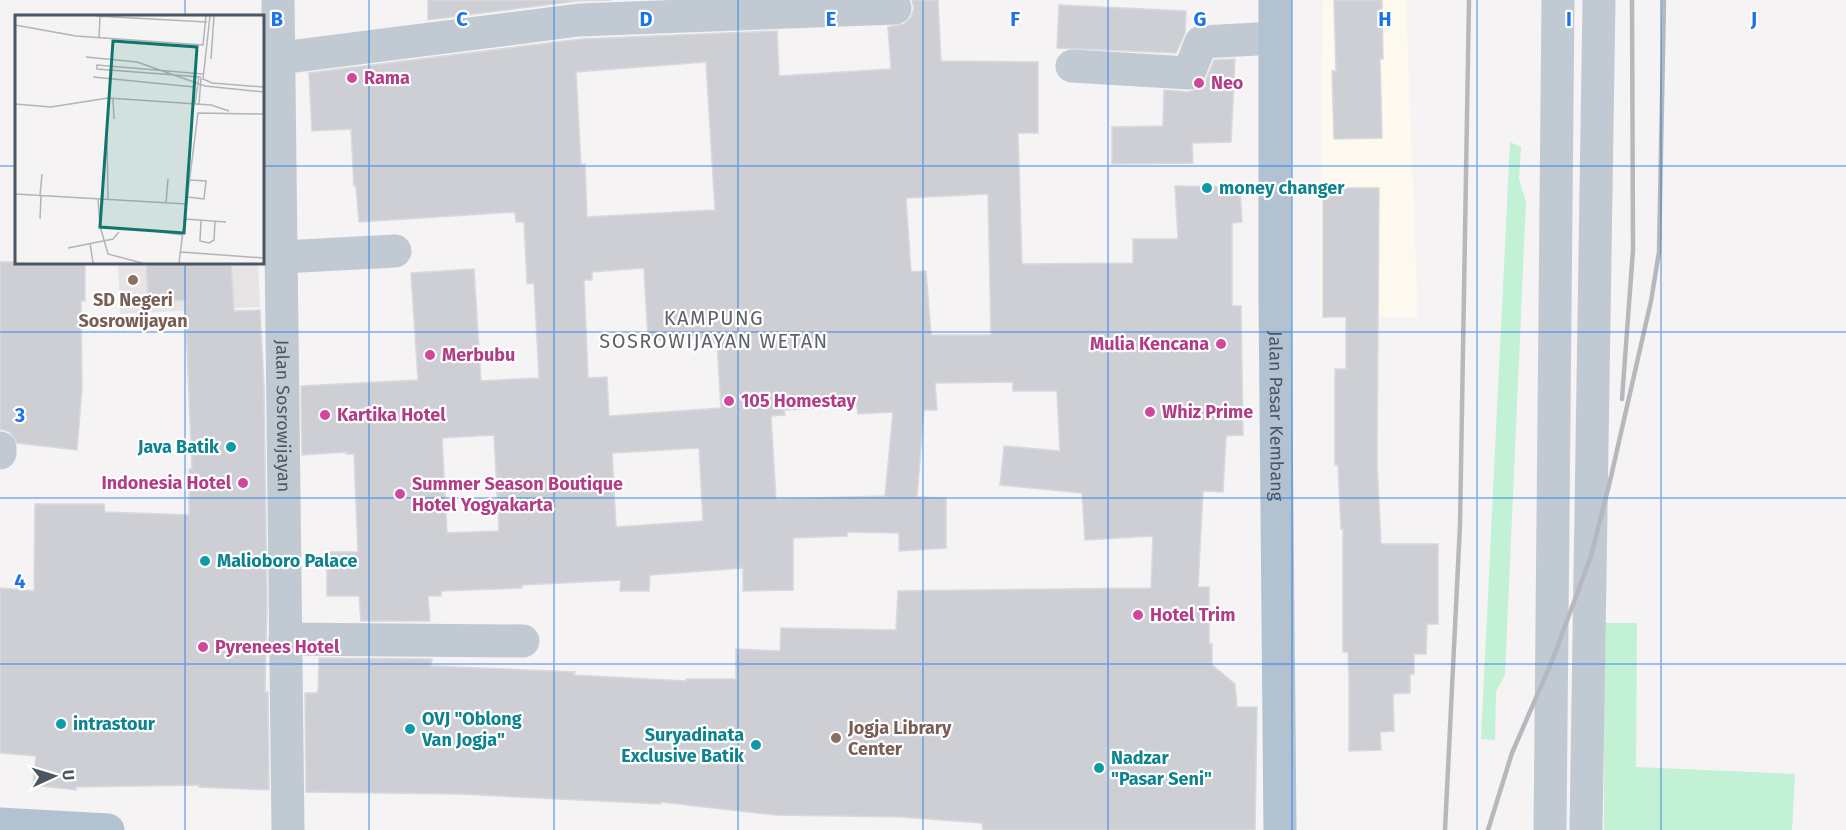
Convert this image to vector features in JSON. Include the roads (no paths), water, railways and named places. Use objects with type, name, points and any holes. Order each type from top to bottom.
[{"type":"main road","name":"Jalan Pasar Kembang","points":[[1275,0],[1280,830]]},
{"type":"main road","points":[[0,824],[108,830]]},
{"type":"street","name":"Jalan Sosrowijayan","points":[[278,0],[288,830]]},
{"type":"street","points":[[280,58],[579,20],[895,8]]},
{"type":"street","points":[[1550,830],[1558,15],[1599,15],[1586,830]]},
{"type":"street","points":[[1072,66],[1189,73],[1201,42],[1275,38]]},
{"type":"street","points":[[1556,213],[1595,214]]},
{"type":"street","points":[[282,257],[395,251]]},
{"type":"street","points":[[1553,442],[1592,441]]},
{"type":"street","points":[[0,448],[0,453]]},
{"type":"street","points":[[285,639],[523,641]]},
{"type":"railway","points":[[1445,830],[1460,525],[1469,0]]},
{"type":"railway","points":[[1622,399],[1633,250],[1632,0]]},
{"type":"railway","points":[[1488,830],[1512,753],[1552,661],[1591,556],[1651,301],[1659,252],[1664,0]]},
{"type":"place","name":"Rama","points":[[352,78]]},
{"type":"place","name":"Neo","points":[[1199,83]]},
{"type":"place","name":"money changer","points":[[1207,188]]},
{"type":"place","name":"SD Negeri Sosrowijayan","points":[[133,280]]},
{"type":"place","name":"Mulia Kencana","points":[[1221,344]]},
{"type":"place","name":"Merbubu","points":[[430,355]]},
{"type":"place","name":"105 Homestay","points":[[729,401]]},
{"type":"place","name":"Whiz Prime","points":[[1150,412]]},
{"type":"place","name":"Kartika Hotel","points":[[325,415]]},
{"type":"place","name":"Java Batik","points":[[231,447]]},
{"type":"place","name":"Indonesia Hotel","points":[[243,483]]},
{"type":"place","name":"Summer Season Boutique Hotel Yogyakarta","points":[[400,494]]},
{"type":"place","name":"Malioboro Palace","points":[[205,561]]},
{"type":"place","name":"Hotel Trim","points":[[1138,615]]},
{"type":"place","name":"Pyrenees Hotel","points":[[203,647]]},
{"type":"place","name":"intrastour","points":[[61,724]]},
{"type":"place","name":"OVJ \"Oblong Van Jogja\"","points":[[410,729]]},
{"type":"place","name":"Jogja Library Center","points":[[836,738]]},
{"type":"place","name":"Suryadinata Exclusive Batik","points":[[756,745]]},
{"type":"place","name":"Nadzar \"Pasar Seni\"","points":[[1099,768]]},
{"type":"district","name":"KAMPUNG SOSROWIJAYAN WETAN","points":[[714,330]]}]
